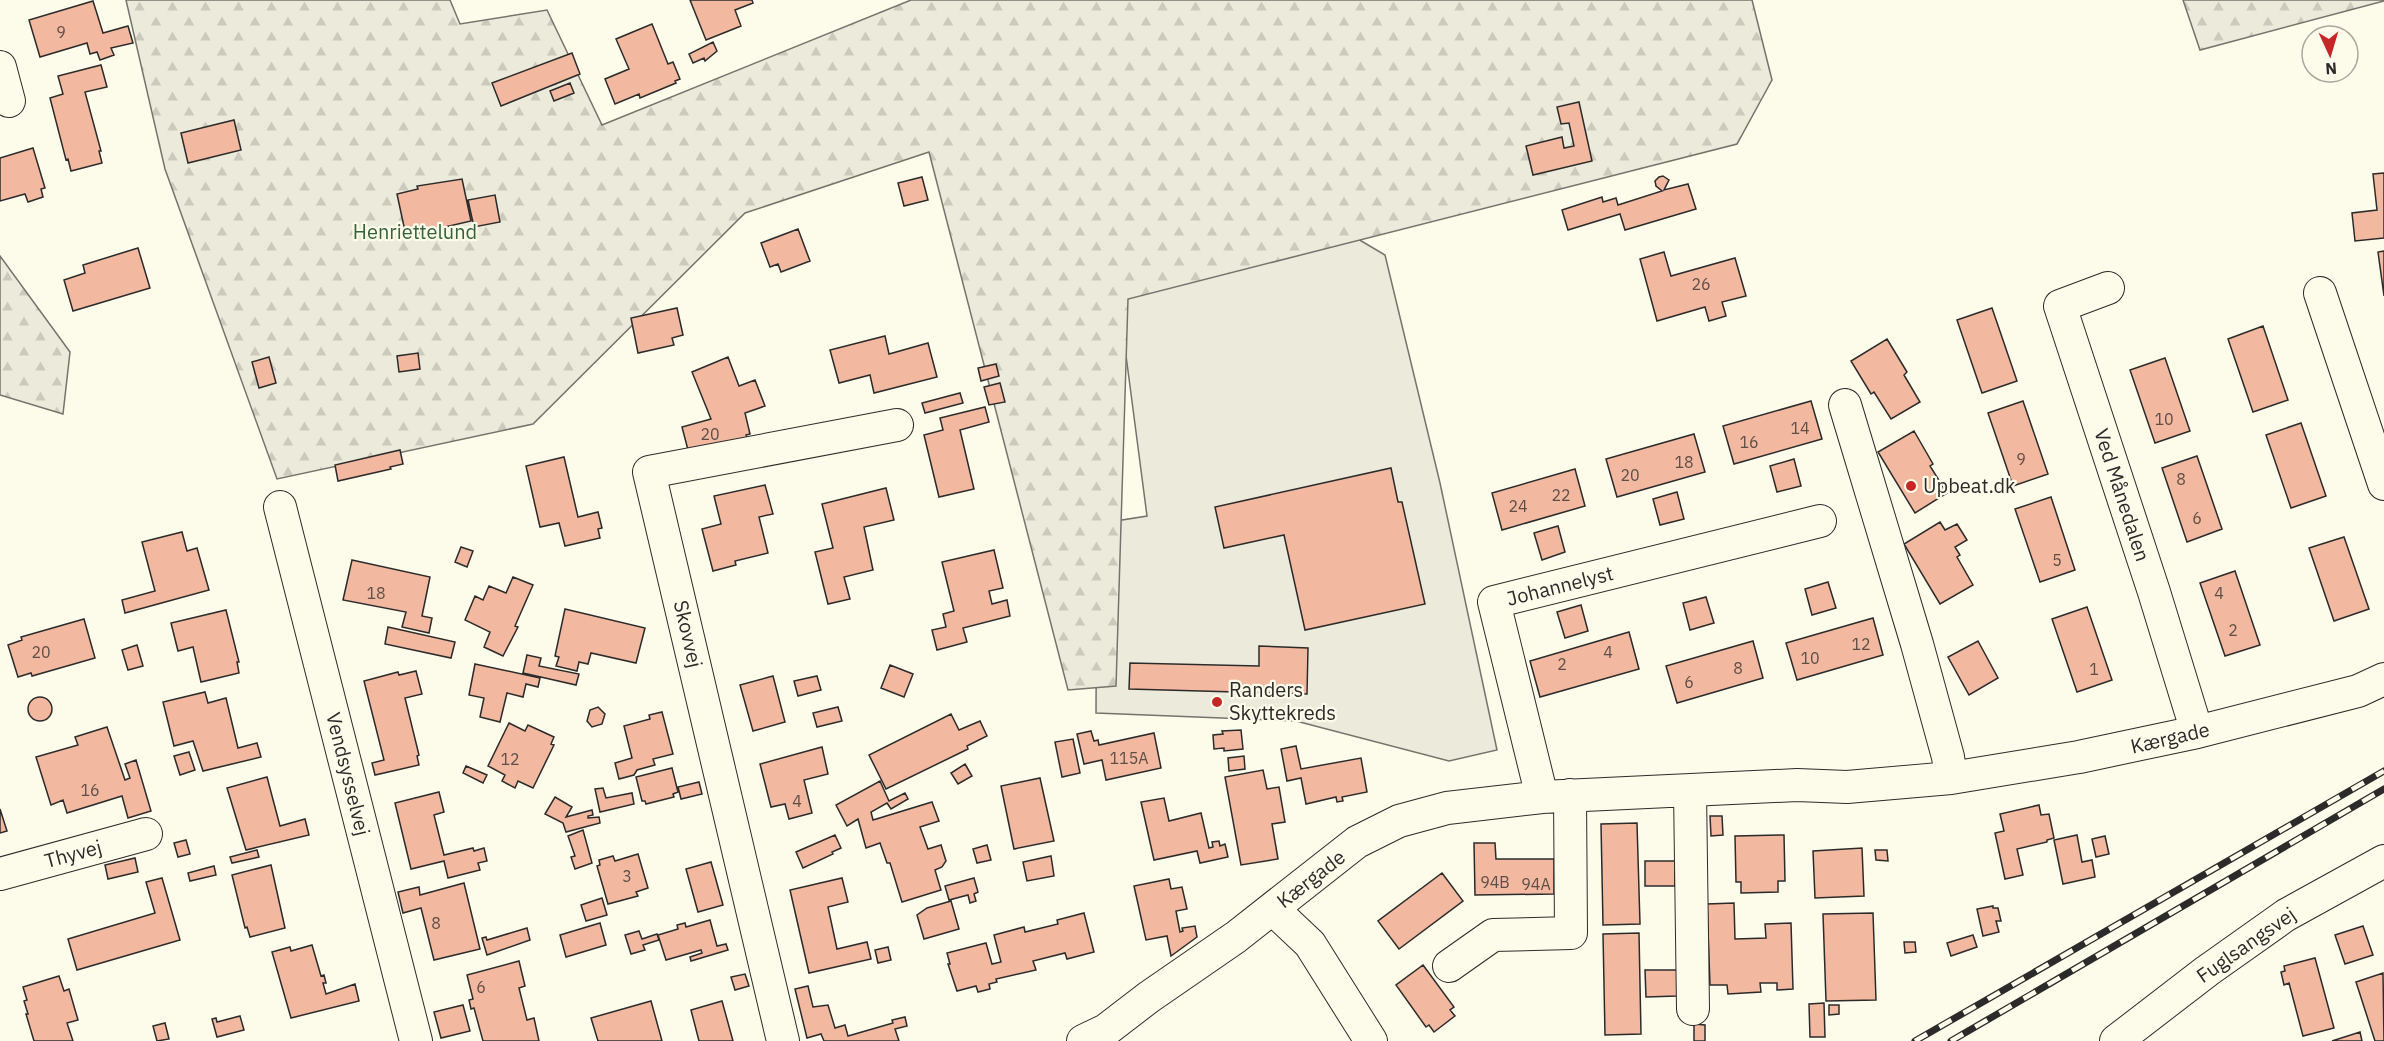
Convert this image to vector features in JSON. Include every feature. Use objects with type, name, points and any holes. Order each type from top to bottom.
[{"type":"street","points":[[0,67],[9,100]]},
{"type":"street","name":"Ved Månedalen","points":[[2108,288],[2060,306],[2151,582],[2197,732]]},
{"type":"street","points":[[2320,293],[2384,484]]},
{"type":"street","points":[[1845,405],[1917,644],[1948,757],[1951,778]]},
{"type":"street","name":"Skovvej","points":[[783,1041],[649,472],[897,425]]},
{"type":"street","name":"Vendsysselvej","points":[[280,507],[416,1041]]},
{"type":"street","name":"Johannelyst","points":[[1556,796],[1494,602],[1820,521]]},
{"type":"street","name":"Kærgade","points":[[1083,1041],[1106,1030],[1273,909],[1357,842],[1399,821],[1447,808],[1556,796],[1797,785],[1846,787],[1951,778],[2079,758],[2197,732],[2358,691],[2384,679]]},
{"type":"street","points":[[1690,790],[1693,1009]]},
{"type":"street","points":[[1449,966],[1493,935],[1571,933],[1556,796]]},
{"type":"street","name":"Thyvej","points":[[0,874],[146,834]]},
{"type":"street","name":"Fuglsangsvej","points":[[2116,1041],[2207,971],[2286,915],[2383,865]]},
{"type":"street","points":[[1273,909],[1310,944],[1371,1041]]},
{"type":"green space","name":"Henriettelund","points":[[126,0],[450,0],[460,24],[547,10],[602,125],[911,0],[1752,0],[1772,80],[1737,144],[1128,299],[1116,686],[1068,690],[929,152],[745,213],[533,424],[277,479],[165,169]]},
{"type":"green space","points":[[2183,0],[2384,0],[2384,1],[2200,50]]},
{"type":"green space","points":[[1331,223],[1385,255],[1440,483],[1497,750],[1449,761],[1296,721],[1096,713],[1097,524],[1147,516],[1119,302]]},
{"type":"green space","points":[[0,256],[70,352],[63,414],[0,395]]},
{"type":"building","points":[[690,0],[752,0],[753,3],[735,10],[741,26],[706,40]]},
{"type":"building","points":[[93,1],[103,33],[128,26],[133,43],[111,48],[114,55],[100,60],[97,52],[90,54],[87,43],[40,57],[29,20]]},
{"type":"building","points":[[652,24],[668,64],[673,62],[680,79],[675,81],[676,83],[640,98],[639,94],[615,104],[605,79],[629,69],[616,39]]},
{"type":"building","points":[[713,42],[717,51],[705,61],[704,58],[693,63],[689,54]]},
{"type":"building","points":[[572,53],[580,74],[501,106],[492,83]]},
{"type":"building","points":[[101,65],[107,87],[85,92],[101,151],[99,151],[102,163],[71,171],[50,98],[63,94],[58,76]]},
{"type":"building","points":[[570,83],[574,93],[554,101],[550,91]]},
{"type":"building","points":[[1579,102],[1592,161],[1533,175],[1526,146],[1562,137],[1564,148],[1574,146],[1569,123],[1561,124],[1557,107]]},
{"type":"building","points":[[234,120],[241,150],[188,163],[181,133]]},
{"type":"building","points":[[33,148],[45,188],[41,189],[43,197],[28,202],[25,194],[0,201],[0,158]]},
{"type":"building","points":[[2384,173],[2384,238],[2355,241],[2352,213],[2377,210],[2373,174]]},
{"type":"building","points":[[1663,176],[1669,180],[1664,190],[1688,184],[1696,209],[1625,230],[1620,214],[1568,230],[1562,210],[1602,197],[1603,202],[1616,198],[1618,205],[1662,191],[1656,186],[1655,181]]},
{"type":"building","points":[[922,177],[928,200],[904,206],[898,183]]},
{"type":"building","points":[[462,179],[471,221],[406,236],[397,194],[418,189],[417,186]]},
{"type":"building","points":[[495,195],[500,222],[474,227],[468,200]]},
{"type":"building","points":[[798,229],[810,261],[781,272],[778,264],[770,267],[761,243]]},
{"type":"building","points":[[138,248],[150,288],[73,311],[64,280],[85,273],[83,265]]},
{"type":"building","points":[[2384,251],[2384,296],[2378,252]]},
{"type":"building","points":[[1664,252],[1671,276],[1735,258],[1746,296],[1722,302],[1726,316],[1709,321],[1705,307],[1657,321],[1640,259]]},
{"type":"building","points":[[677,308],[683,335],[672,338],[674,345],[638,353],[631,318]]},
{"type":"building","points":[[1992,308],[2017,381],[1982,393],[1957,320]]},
{"type":"building","points":[[2263,326],[2288,400],[2253,412],[2228,339]]},
{"type":"building","points":[[885,336],[889,354],[928,343],[937,377],[874,393],[870,375],[839,383],[830,350]]},
{"type":"building","points":[[1887,339],[1907,372],[1904,375],[1920,402],[1891,419],[1874,392],[1871,394],[1851,361]]},
{"type":"building","points":[[418,353],[420,369],[399,372],[397,356]]},
{"type":"building","points":[[269,357],[276,383],[259,388],[252,362]]},
{"type":"building","points":[[728,357],[739,386],[755,380],[765,406],[745,413],[750,434],[746,435],[749,443],[688,450],[682,427],[711,419],[692,372]]},
{"type":"building","points":[[2165,358],[2190,431],[2155,443],[2130,370]]},
{"type":"building","points":[[996,364],[999,376],[981,381],[978,368]]},
{"type":"building","points":[[1000,383],[1005,402],[989,405],[984,387]]},
{"type":"building","points":[[960,393],[963,403],[925,413],[922,403]]},
{"type":"building","points":[[1811,401],[1822,439],[1734,464],[1723,426]]},
{"type":"building","points":[[2023,401],[2048,474],[2013,486],[1988,413]]},
{"type":"building","points":[[985,407],[989,422],[960,430],[974,489],[939,497],[924,435],[943,430],[940,418]]},
{"type":"building","points":[[2301,423],[2326,496],[2291,508],[2266,435]]},
{"type":"building","points":[[1914,431],[1933,464],[1930,466],[1947,493],[1915,513],[1878,452]]},
{"type":"building","points":[[1694,434],[1705,472],[1617,497],[1606,459]]},
{"type":"building","points":[[400,450],[403,464],[390,467],[391,469],[338,481],[335,465]]},
{"type":"building","points":[[2197,456],[2222,529],[2187,542],[2162,468]]},
{"type":"building","points":[[564,457],[578,517],[598,512],[602,528],[598,529],[600,538],[565,546],[559,523],[540,527],[526,466]]},
{"type":"building","points":[[1794,459],[1801,486],[1777,492],[1770,466]]},
{"type":"building","points":[[1391,468],[1398,502],[1402,502],[1425,604],[1305,630],[1284,535],[1224,548],[1215,507]]},
{"type":"building","points":[[1575,469],[1585,506],[1502,530],[1492,493]]},
{"type":"building","points":[[765,485],[773,514],[759,517],[768,553],[735,561],[736,565],[713,571],[702,529],[721,524],[714,496]]},
{"type":"building","points":[[886,488],[894,520],[864,527],[873,570],[844,577],[850,599],[828,604],[815,552],[833,548],[822,504]]},
{"type":"building","points":[[1677,492],[1684,519],[1660,525],[1653,499]]},
{"type":"building","points":[[2051,497],[2075,570],[2040,582],[2015,509]]},
{"type":"building","points":[[1940,522],[1945,530],[1957,524],[1967,540],[1955,547],[1960,555],[1957,557],[1973,585],[1940,604],[1904,544]]},
{"type":"building","points":[[1558,526],[1565,552],[1542,560],[1534,533]]},
{"type":"building","points":[[182,532],[187,551],[197,548],[209,590],[125,613],[122,600],[155,591],[142,542]]},
{"type":"building","points":[[2344,537],[2369,609],[2334,621],[2309,548]]},
{"type":"building","points":[[461,547],[473,551],[467,567],[455,562]]},
{"type":"building","points":[[994,550],[1003,588],[989,591],[992,604],[1007,600],[1010,616],[963,628],[967,642],[937,650],[932,630],[946,627],[943,614],[954,611],[942,562]]},
{"type":"building","points":[[352,560],[430,577],[422,616],[432,618],[429,633],[402,627],[406,612],[343,600]]},
{"type":"building","points":[[2235,571],[2260,645],[2225,656],[2200,583]]},
{"type":"building","points":[[513,577],[533,585],[515,626],[518,627],[503,656],[484,647],[490,632],[465,620],[475,596],[483,600],[489,586],[506,593]]},
{"type":"building","points":[[1828,582],[1836,608],[1812,615],[1805,589]]},
{"type":"building","points":[[1706,597],[1714,623],[1690,630],[1683,603]]},
{"type":"building","points":[[1581,605],[1588,631],[1565,638],[1557,612]]},
{"type":"building","points":[[2087,607],[2112,680],[2077,692],[2052,619]]},
{"type":"building","points":[[565,609],[645,628],[636,663],[591,653],[588,664],[579,662],[577,671],[556,666],[559,657],[555,656]]},
{"type":"building","points":[[226,610],[239,662],[237,662],[239,673],[201,682],[193,647],[178,651],[171,623]]},
{"type":"building","points":[[1873,618],[1883,655],[1797,680],[1786,643]]},
{"type":"building","points":[[84,619],[95,658],[32,676],[31,673],[18,677],[8,645],[22,640],[21,637]]},
{"type":"building","points":[[388,627],[455,642],[451,658],[385,644]]},
{"type":"building","points":[[1629,632],[1639,669],[1540,697],[1530,661]]},
{"type":"building","points":[[1753,641],[1763,678],[1677,703],[1666,666]]},
{"type":"building","points":[[1978,641],[1998,678],[1969,695],[1948,657]]},
{"type":"building","points":[[137,645],[143,666],[128,670],[122,650]]},
{"type":"building","points":[[1259,646],[1308,648],[1307,694],[1129,689],[1130,663],[1259,666]]},
{"type":"building","points":[[527,655],[541,658],[539,666],[579,674],[576,685],[523,673]]},
{"type":"building","points":[[475,664],[540,678],[538,687],[526,684],[523,697],[507,693],[500,722],[480,717],[484,698],[469,695]]},
{"type":"building","points":[[890,665],[913,674],[904,697],[881,688]]},
{"type":"building","points":[[416,671],[422,694],[405,698],[419,755],[417,756],[419,765],[375,775],[372,763],[384,760],[364,681],[398,672],[399,675]]},
{"type":"building","points":[[773,676],[785,722],[753,731],[740,685]]},
{"type":"building","points":[[817,676],[821,690],[798,696],[794,681]]},
{"type":"building","points":[[205,692],[208,703],[226,698],[238,748],[257,743],[261,757],[203,771],[193,741],[174,746],[163,702]]},
{"type":"building","points":[[40,697],[45,698],[51,704],[51,714],[45,720],[40,721],[35,720],[29,714],[28,709],[29,704],[35,698]]},
{"type":"building","points":[[598,707],[605,714],[602,724],[592,727],[587,721],[590,710]]},
{"type":"building","points":[[838,707],[842,721],[817,727],[813,713]]},
{"type":"building","points":[[662,712],[673,754],[653,759],[655,765],[637,770],[634,775],[619,779],[615,763],[632,758],[624,726],[650,719],[649,715]]},
{"type":"building","points":[[951,714],[959,730],[980,721],[987,736],[967,746],[968,749],[886,789],[869,755]]},
{"type":"building","points":[[509,723],[525,731],[528,725],[554,737],[551,744],[554,745],[533,788],[518,781],[515,788],[502,781],[505,775],[488,766]]},
{"type":"building","points":[[107,727],[125,780],[130,778],[125,764],[136,760],[151,811],[128,818],[122,796],[67,813],[63,800],[51,805],[36,757],[78,745],[75,737]]},
{"type":"building","points":[[1241,730],[1243,749],[1224,751],[1224,748],[1214,749],[1213,735],[1223,734],[1222,731]]},
{"type":"building","points":[[1091,731],[1094,741],[1098,740],[1099,745],[1154,733],[1161,768],[1106,780],[1102,760],[1084,764],[1077,734]]},
{"type":"building","points":[[1073,739],[1080,773],[1062,777],[1055,742]]},
{"type":"building","points":[[1296,746],[1301,769],[1361,758],[1367,792],[1342,797],[1343,801],[1337,802],[1336,797],[1306,804],[1301,778],[1287,781],[1281,749]]},
{"type":"building","points":[[822,747],[828,774],[804,780],[812,813],[789,819],[785,804],[771,807],[760,764]]},
{"type":"building","points":[[189,752],[195,770],[180,775],[174,756]]},
{"type":"building","points":[[1244,756],[1245,769],[1229,771],[1228,758]]},
{"type":"building","points":[[965,764],[972,776],[958,784],[951,773]]},
{"type":"building","points":[[466,766],[487,775],[483,783],[463,773]]},
{"type":"building","points":[[672,768],[678,792],[673,794],[674,797],[646,804],[642,801],[636,777]]},
{"type":"building","points":[[1263,770],[1267,789],[1279,787],[1285,822],[1272,824],[1278,859],[1241,865],[1225,777]]},
{"type":"building","points":[[267,777],[280,826],[305,819],[309,835],[246,850],[227,788]]},
{"type":"building","points":[[1040,778],[1054,841],[1014,849],[1001,786]]},
{"type":"building","points":[[880,781],[889,801],[905,793],[908,799],[891,809],[887,803],[871,812],[873,820],[932,802],[939,821],[920,827],[928,849],[941,845],[946,861],[942,867],[935,870],[941,890],[902,902],[890,863],[887,863],[880,843],[866,848],[858,819],[847,826],[836,805]]},
{"type":"building","points":[[699,782],[702,794],[681,799],[678,787]]},
{"type":"building","points":[[603,788],[606,798],[632,793],[634,804],[600,812],[595,789]]},
{"type":"building","points":[[439,792],[444,812],[434,815],[444,855],[473,848],[474,851],[484,848],[487,861],[478,863],[480,870],[448,878],[444,861],[411,869],[395,803]]},
{"type":"building","points":[[555,797],[572,807],[566,817],[592,810],[593,815],[588,818],[599,817],[600,823],[566,832],[563,823],[545,814]]},
{"type":"building","points":[[1164,798],[1169,821],[1201,813],[1209,848],[1213,847],[1212,842],[1219,841],[1220,846],[1225,844],[1228,857],[1200,863],[1197,851],[1154,860],[1141,802]]},
{"type":"building","points":[[2039,805],[2041,815],[2049,814],[2054,838],[2047,842],[2017,849],[2023,875],[2005,879],[1995,833],[2004,831],[2000,814]]},
{"type":"building","points":[[0,809],[7,831],[0,833]]},
{"type":"building","points":[[1710,816],[1722,816],[1723,835],[1711,836]]},
{"type":"building","points":[[1637,823],[1640,924],[1603,925],[1601,824]]},
{"type":"building","points":[[583,830],[592,863],[575,869],[571,857],[575,856],[568,836]]},
{"type":"building","points":[[835,835],[841,848],[803,868],[796,852]]},
{"type":"building","points":[[1784,835],[1785,881],[1778,881],[1778,892],[1741,893],[1741,882],[1736,882],[1735,836]]},
{"type":"building","points":[[2077,835],[2082,862],[2092,860],[2095,877],[2063,884],[2054,840]]},
{"type":"building","points":[[2105,836],[2109,854],[2096,857],[2092,839]]},
{"type":"building","points":[[186,840],[190,854],[178,857],[174,843]]},
{"type":"building","points":[[1474,843],[1495,843],[1496,859],[1554,859],[1554,894],[1475,895]]},
{"type":"building","points":[[987,845],[991,860],[977,863],[973,849]]},
{"type":"building","points":[[1862,848],[1864,896],[1815,898],[1813,851]]},
{"type":"building","points":[[257,850],[259,857],[232,863],[230,857]]},
{"type":"building","points":[[1875,850],[1887,850],[1888,861],[1876,860]]},
{"type":"building","points":[[638,854],[648,888],[636,892],[638,896],[608,904],[597,866],[600,865],[599,860],[613,856],[615,861]]},
{"type":"building","points":[[1051,856],[1054,876],[1027,881],[1023,862]]},
{"type":"building","points":[[135,858],[138,872],[108,879],[105,865]]},
{"type":"building","points":[[1645,861],[1675,861],[1675,886],[1645,886]]},
{"type":"building","points":[[711,862],[723,905],[698,912],[686,869]]},
{"type":"building","points":[[271,865],[285,928],[250,937],[247,927],[245,928],[232,875]]},
{"type":"building","points":[[214,866],[216,875],[190,881],[188,873]]},
{"type":"building","points":[[1442,873],[1463,901],[1399,949],[1378,921]]},
{"type":"building","points":[[162,878],[180,940],[77,970],[68,939],[155,913],[146,882]]},
{"type":"building","points":[[842,878],[848,902],[828,907],[837,949],[867,942],[871,959],[809,973],[790,890]]},
{"type":"building","points":[[974,878],[978,892],[974,894],[976,901],[970,903],[968,895],[949,900],[945,886]]},
{"type":"building","points":[[1169,879],[1171,889],[1182,887],[1187,909],[1176,911],[1180,932],[1183,931],[1182,928],[1195,926],[1197,937],[1171,956],[1167,936],[1146,940],[1134,886]]},
{"type":"building","points":[[464,883],[480,949],[434,960],[421,908],[403,913],[398,892],[419,887],[420,895]]},
{"type":"building","points":[[602,898],[607,915],[586,921],[581,905]]},
{"type":"building","points":[[951,901],[959,929],[924,939],[917,915],[927,908]]},
{"type":"building","points":[[1734,903],[1735,939],[1766,938],[1765,924],[1791,923],[1793,989],[1777,990],[1777,983],[1760,983],[1761,992],[1728,994],[1727,985],[1710,985],[1707,904]]},
{"type":"building","points":[[1993,906],[1993,908],[1998,908],[2001,921],[1996,921],[1999,932],[1983,936],[1977,909]]},
{"type":"building","points":[[1084,913],[1094,952],[1067,959],[1065,953],[1033,961],[1036,970],[996,979],[997,982],[989,984],[990,989],[978,992],[976,986],[957,991],[948,964],[950,964],[947,953],[986,943],[992,964],[1001,962],[994,935],[1024,927],[1025,932],[1058,924],[1057,920]]},
{"type":"building","points":[[1873,913],[1876,1000],[1826,1001],[1823,914]]},
{"type":"building","points":[[710,920],[717,946],[726,944],[728,950],[691,961],[690,957],[702,953],[701,950],[666,960],[658,935],[678,929],[677,925],[685,923],[686,927]]},
{"type":"building","points":[[600,923],[606,945],[566,957],[560,935]]},
{"type":"building","points":[[2363,926],[2373,955],[2345,964],[2335,935]]},
{"type":"building","points":[[527,928],[530,940],[487,955],[482,938],[486,937],[487,940]]},
{"type":"building","points":[[639,931],[642,939],[657,934],[659,940],[643,945],[645,950],[631,954],[625,935]]},
{"type":"building","points":[[1639,933],[1641,1034],[1605,1035],[1603,934]]},
{"type":"building","points":[[1973,935],[1977,947],[1951,956],[1947,943]]},
{"type":"building","points":[[1904,942],[1915,942],[1916,952],[1905,953]]},
{"type":"building","points":[[312,945],[321,976],[324,975],[326,983],[323,983],[326,994],[355,984],[359,1001],[291,1018],[272,952],[290,947],[291,951]]},
{"type":"building","points":[[888,947],[891,960],[878,963],[875,950]]},
{"type":"building","points":[[2315,958],[2334,1028],[2303,1036],[2289,983],[2284,985],[2281,972],[2285,971],[2284,966]]},
{"type":"building","points":[[519,961],[525,986],[519,988],[527,1020],[534,1018],[539,1041],[483,1041],[474,1008],[471,1009],[469,1000],[473,999],[467,975]]},
{"type":"building","points":[[1423,965],[1454,1007],[1450,1010],[1455,1016],[1434,1032],[1429,1025],[1426,1027],[1396,985]]},
{"type":"building","points":[[1645,970],[1677,970],[1677,996],[1646,997]]},
{"type":"building","points":[[2383,973],[2384,1041],[2375,1041],[2356,982]]},
{"type":"building","points":[[745,974],[749,986],[735,990],[731,977]]},
{"type":"building","points":[[59,976],[64,991],[69,989],[78,1020],[67,1023],[73,1041],[34,1041],[26,1014],[28,1014],[24,1001],[27,1000],[23,987]]},
{"type":"building","points":[[808,986],[813,1007],[828,1005],[835,1028],[845,1025],[848,1036],[893,1023],[892,1020],[905,1017],[907,1026],[895,1029],[899,1041],[824,1041],[821,1034],[807,1038],[795,989]]},
{"type":"building","points":[[651,1001],[662,1041],[598,1041],[591,1018]]},
{"type":"building","points":[[722,1001],[733,1041],[699,1041],[691,1010]]},
{"type":"building","points":[[1824,1003],[1825,1037],[1810,1037],[1809,1004]]},
{"type":"building","points":[[463,1005],[470,1031],[441,1038],[434,1012]]},
{"type":"building","points":[[1829,1005],[1839,1005],[1839,1014],[1829,1015]]},
{"type":"building","points":[[240,1016],[244,1030],[217,1037],[212,1019],[216,1018],[217,1022]]},
{"type":"building","points":[[165,1023],[169,1039],[157,1041],[153,1026]]},
{"type":"building","points":[[1694,1024],[1705,1025],[1705,1041],[1694,1041]]},
{"type":"building","points":[[2360,1032],[2362,1041],[2332,1041]]},
{"type":"railway","points":[[1915,1041],[2384,771]]},
{"type":"railway","points":[[1951,1041],[2384,789]]},
{"type":"place","name":"Upbeat.dk","points":[[1911,486]]},
{"type":"place","name":"Randers Skyttekreds","points":[[1217,702]]}]
